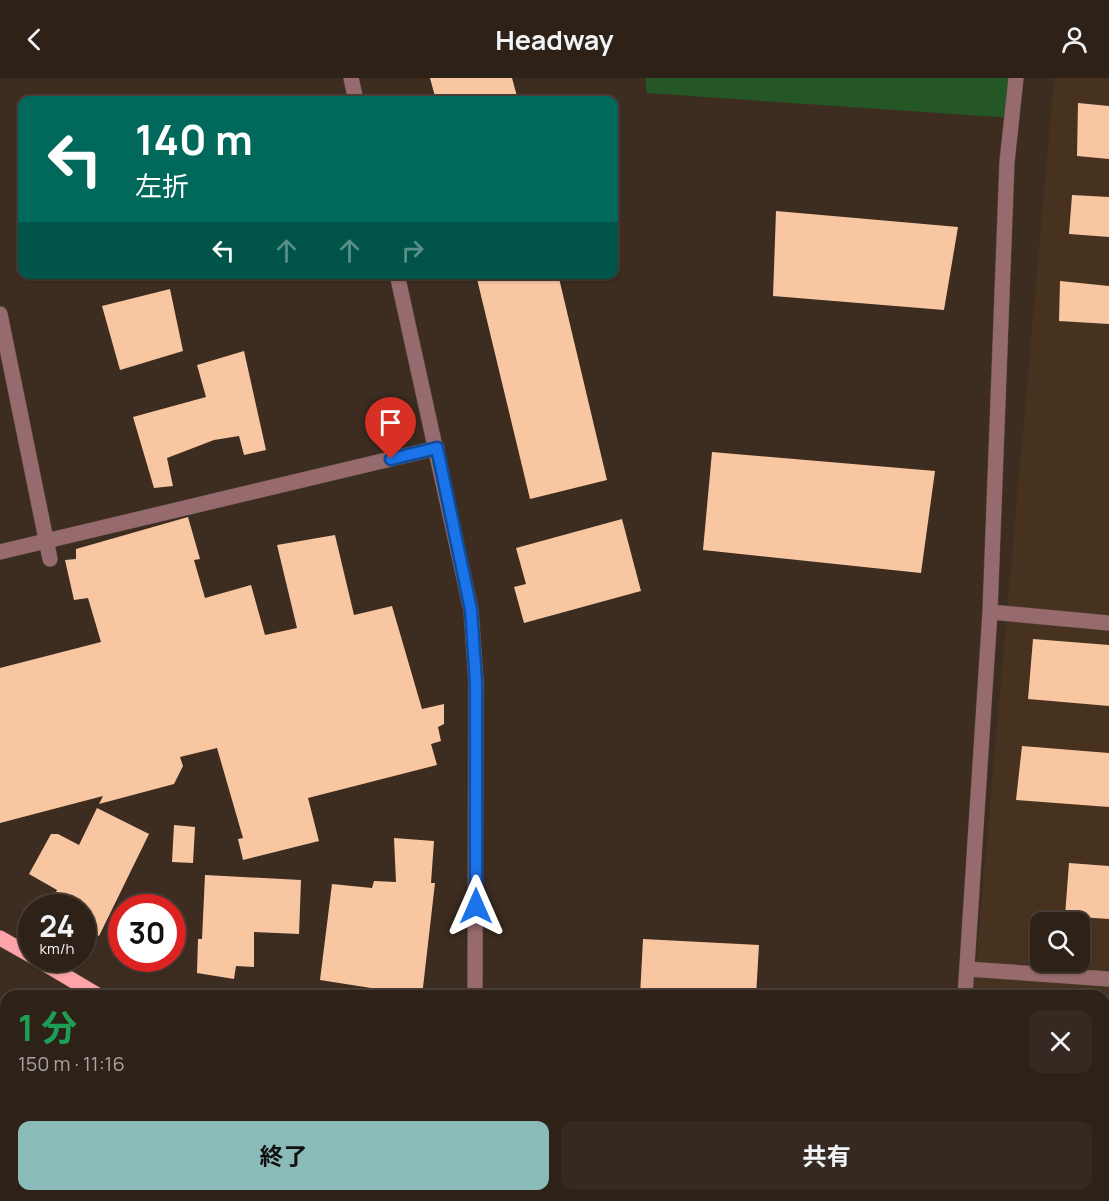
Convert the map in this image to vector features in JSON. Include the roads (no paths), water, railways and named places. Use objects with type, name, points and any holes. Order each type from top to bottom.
[{"type":"main road","points":[[0,938],[18,948]]},
{"type":"main road","points":[[58,972],[89,990]]},
{"type":"street","points":[[351,78],[355,96]]},
{"type":"street","points":[[965,990],[990,612],[1007,162],[1016,78]]},
{"type":"street","points":[[398,279],[471,610],[476,682],[476,990]]},
{"type":"street","points":[[0,314],[50,559]]},
{"type":"street","points":[[0,552],[437,448]]},
{"type":"street","points":[[990,612],[1109,623]]},
{"type":"street","points":[[967,969],[1109,979]]}]
